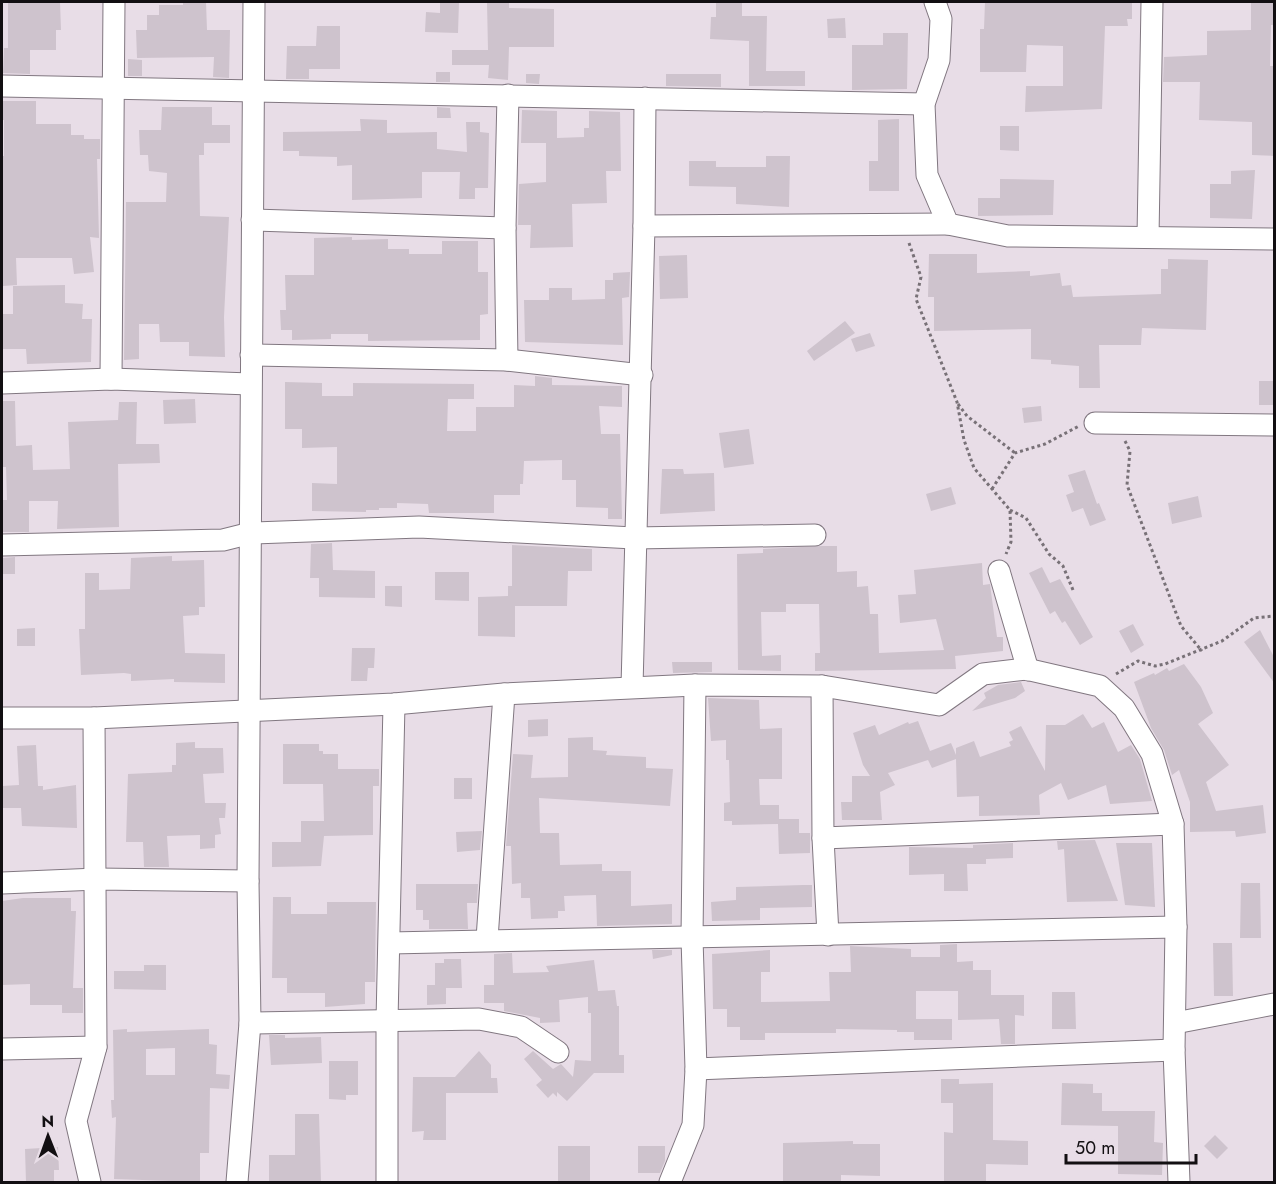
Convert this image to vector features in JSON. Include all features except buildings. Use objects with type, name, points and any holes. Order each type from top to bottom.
[{"type":"street","points":[[111,379],[114,2]]},
{"type":"street","points":[[237,1182],[250,1023],[248,881],[254,2]]},
{"type":"street","points":[[935,2],[941,19],[939,60],[924,104],[927,175],[948,224]]},
{"type":"street","points":[[1148,237],[1152,2]]},
{"type":"street","points":[[2,86],[924,104]]},
{"type":"street","points":[[507,360],[505,228],[508,95]]},
{"type":"street","points":[[632,687],[634,538],[642,375],[645,98]]},
{"type":"street","points":[[252,220],[505,228]]},
{"type":"street","points":[[644,226],[948,224],[1008,236],[1275,239]]},
{"type":"street","points":[[251,355],[507,360],[642,375]]},
{"type":"street","points":[[2,383],[111,379],[250,384]]},
{"type":"street","points":[[1095,423],[1275,425]]},
{"type":"street","points":[[2,545],[223,540],[251,533],[419,527],[634,538],[815,535]]},
{"type":"street","points":[[999,571],[1028,669]]},
{"type":"street","points":[[2,718],[94,718],[394,704],[504,694],[695,685],[822,686],[939,705],[983,674],[1028,669],[1100,686],[1124,708],[1152,754],[1173,824],[1176,927],[1174,1050],[1179,1182]]},
{"type":"street","points":[[670,1182],[693,1125],[696,1069],[692,938],[695,685]]},
{"type":"street","points":[[822,686],[828,935]]},
{"type":"street","points":[[487,939],[504,694]]},
{"type":"street","points":[[387,1182],[387,1021],[394,704]]},
{"type":"street","points":[[90,1182],[76,1121],[96,1047],[97,879],[94,718]]},
{"type":"street","points":[[824,838],[1173,824]]},
{"type":"street","points":[[2,883],[97,879],[248,881]]},
{"type":"street","points":[[390,943],[487,939],[692,938],[1176,927]]},
{"type":"street","points":[[1175,1023],[1275,1004]]},
{"type":"street","points":[[250,1023],[479,1019],[521,1027],[558,1052]]},
{"type":"street","points":[[2,1049],[96,1047]]},
{"type":"street","points":[[696,1069],[1174,1050]]},
{"type":"path","points":[[902,224],[921,277],[916,298],[957,402],[964,440],[974,468],[1010,510],[1026,518],[1048,554],[1063,566],[1073,590]]},
{"type":"path","points":[[957,402],[967,416],[1015,453]]},
{"type":"path","points":[[992,489],[1015,453],[1045,444],[1079,426],[1095,423]]},
{"type":"path","points":[[1118,424],[1130,451],[1127,485],[1181,626],[1202,651]]},
{"type":"path","points":[[999,571],[1011,542],[1010,510]]},
{"type":"path","points":[[1100,686],[1138,661],[1155,666],[1202,651],[1222,641],[1254,618],[1275,616]]}]
